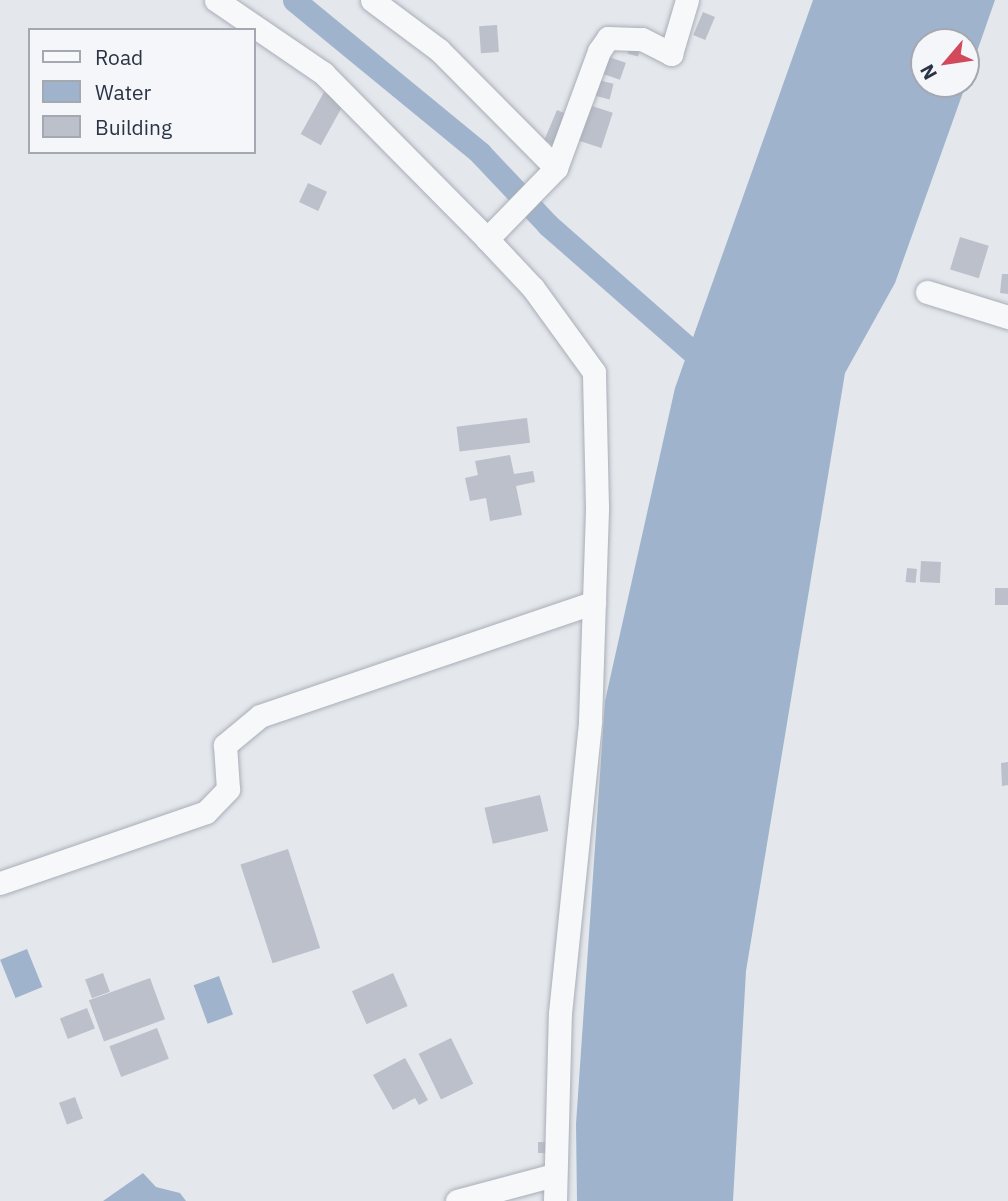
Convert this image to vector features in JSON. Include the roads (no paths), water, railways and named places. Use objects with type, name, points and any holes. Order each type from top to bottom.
[{"type":"street","points":[[216,0],[323,72],[492,232],[593,372],[594,602],[590,721],[560,1013],[555,1201]]},
{"type":"street","points":[[372,0],[439,50],[556,168]]},
{"type":"street","points":[[492,232],[556,168],[599,51],[608,38],[642,39],[671,54],[687,0]]},
{"type":"street","points":[[927,292],[1008,317]]},
{"type":"street","points":[[0,883],[206,812],[228,789],[225,745],[260,716],[594,602]]},
{"type":"street","points":[[457,1201],[554,1175]]},
{"type":"water","points":[[813,0],[995,0],[980,43],[980,28],[910,28],[910,98],[961,98],[895,283],[845,373],[746,971],[733,1201],[577,1201],[576,1124],[605,701],[675,388]]},
{"type":"water","points":[[27,949],[42,987],[15,998],[0,960]]},
{"type":"water","points":[[219,976],[233,1015],[208,1024],[194,985]]},
{"type":"water","points":[[143,1173],[156,1187],[180,1193],[186,1201],[103,1201]]},
{"type":"waterway","points":[[294,0],[480,153],[548,225],[711,368]]}]
